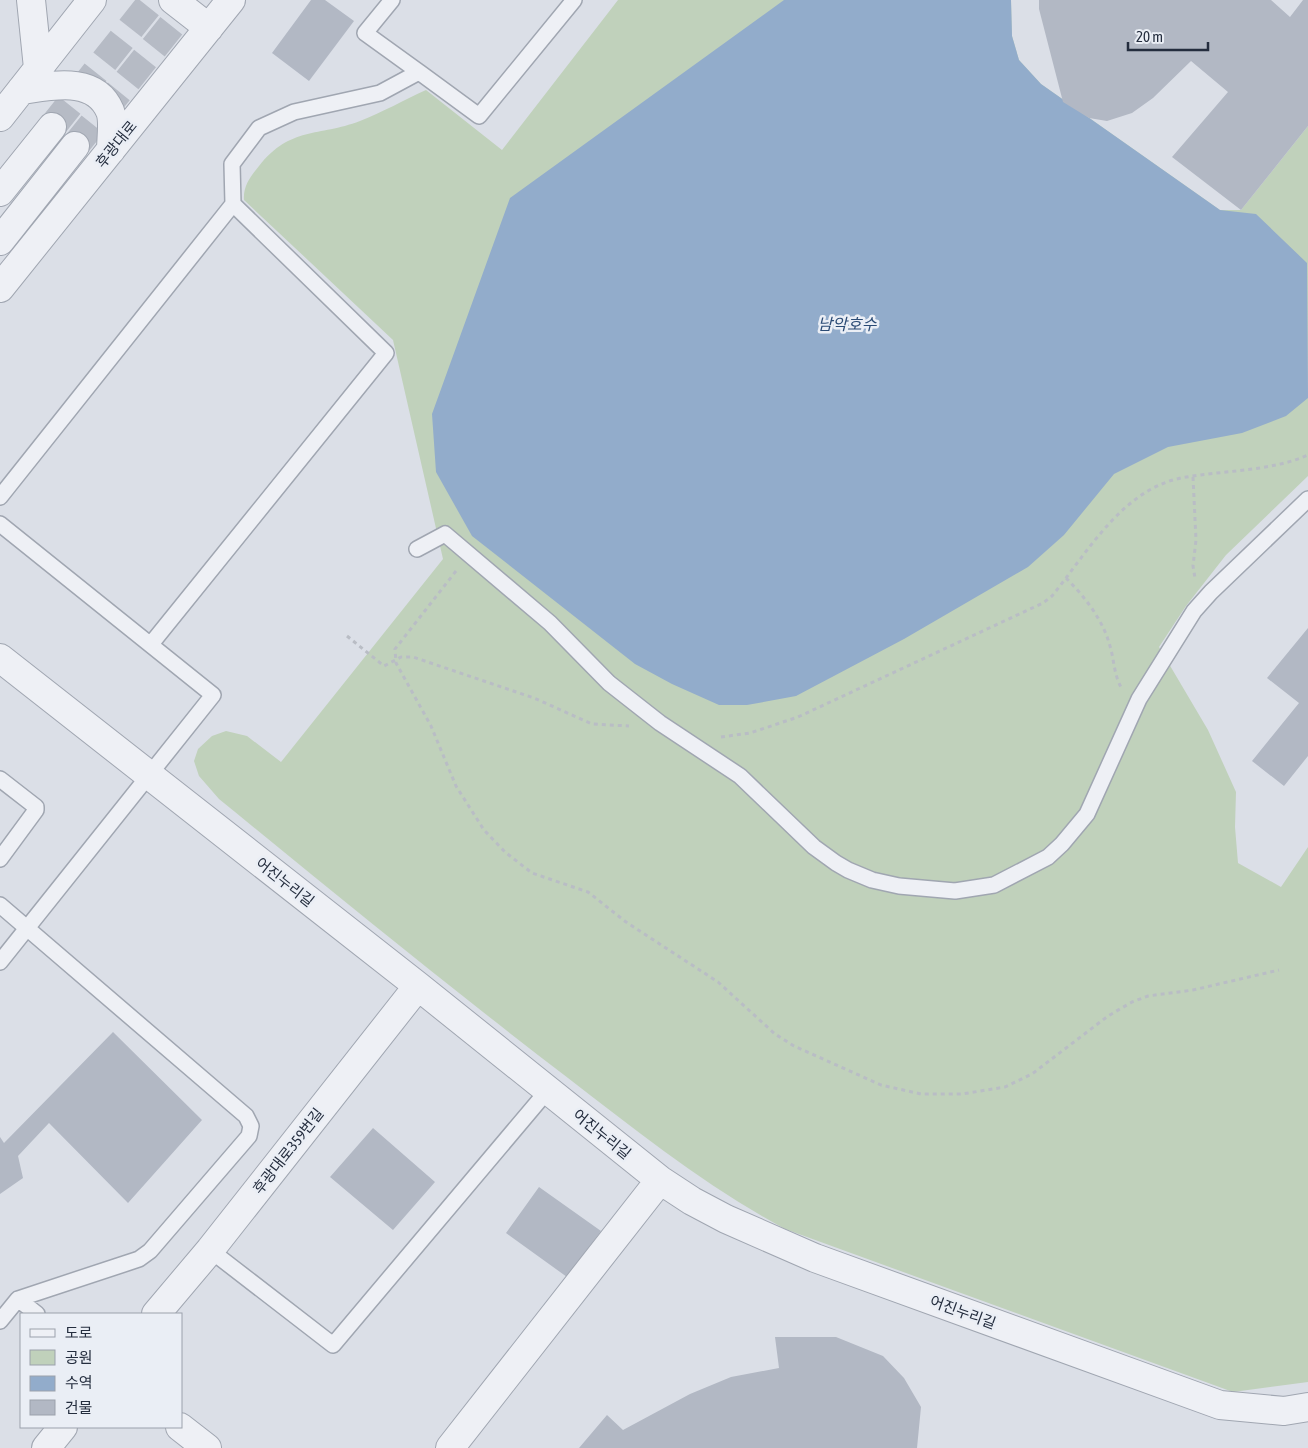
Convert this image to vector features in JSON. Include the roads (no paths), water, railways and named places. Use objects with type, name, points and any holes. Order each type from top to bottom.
[{"type":"street","points":[[31,0],[38,68]]},
{"type":"street","points":[[0,117],[92,0]]},
{"type":"street","points":[[172,0],[209,28]]},
{"type":"street","name":"후광대로","points":[[0,288],[231,0]]},
{"type":"street","points":[[21,90],[70,84],[96,91],[111,112],[111,150]]},
{"type":"street","points":[[0,192],[52,127]]},
{"type":"street","name":"후광대로","points":[[0,241],[75,146]]},
{"type":"street","name":"어진누리길","points":[[0,658],[418,986],[660,1180],[692,1201],[726,1219],[816,1258],[1220,1405],[1284,1411],[1308,1408]]},
{"type":"street","name":"후광대로359번길","points":[[157,1313],[210,1250],[418,986]]},
{"type":"street","points":[[450,1448],[660,1180]]},
{"type":"street","points":[[46,1448],[62,1428]]},
{"type":"street","points":[[181,1428],[207,1448]]},
{"type":"lane","points":[[392,0],[365,33],[479,116],[574,0]]},
{"type":"lane","points":[[0,497],[233,204],[232,164],[259,128],[294,112],[380,93],[420,72]]},
{"type":"lane","points":[[151,644],[386,353],[233,204]]},
{"type":"lane","points":[[417,549],[446,534],[550,623],[609,683],[660,723],[740,776],[814,847],[848,870],[872,880],[899,886],[955,891],[994,885],[1048,857],[1062,844],[1087,814],[1139,700],[1170,647],[1205,598],[1308,499]]},
{"type":"lane","points":[[0,524],[213,694],[150,776],[0,962]]},
{"type":"lane","points":[[0,779],[36,810],[0,859]]},
{"type":"lane","points":[[0,905],[246,1116],[250,1126],[249,1136],[150,1251],[139,1259],[18,1299],[0,1321]]},
{"type":"lane","points":[[210,1250],[333,1345],[548,1090]]},
{"type":"lane","points":[[18,1299],[36,1313]]},
{"type":"water","name":"남악호수","points":[[784,0],[1011,0],[1012,36],[1019,60],[1041,84],[1220,210],[1256,214],[1307,263],[1308,398],[1286,416],[1242,433],[1168,447],[1114,474],[1064,535],[1028,567],[904,639],[796,696],[747,705],[719,705],[672,684],[635,664],[472,536],[436,472],[432,414],[510,198]]},
{"type":"tunnel","points":[[52,127],[153,0]]},
{"type":"tunnel","points":[[75,146],[192,0]]}]
